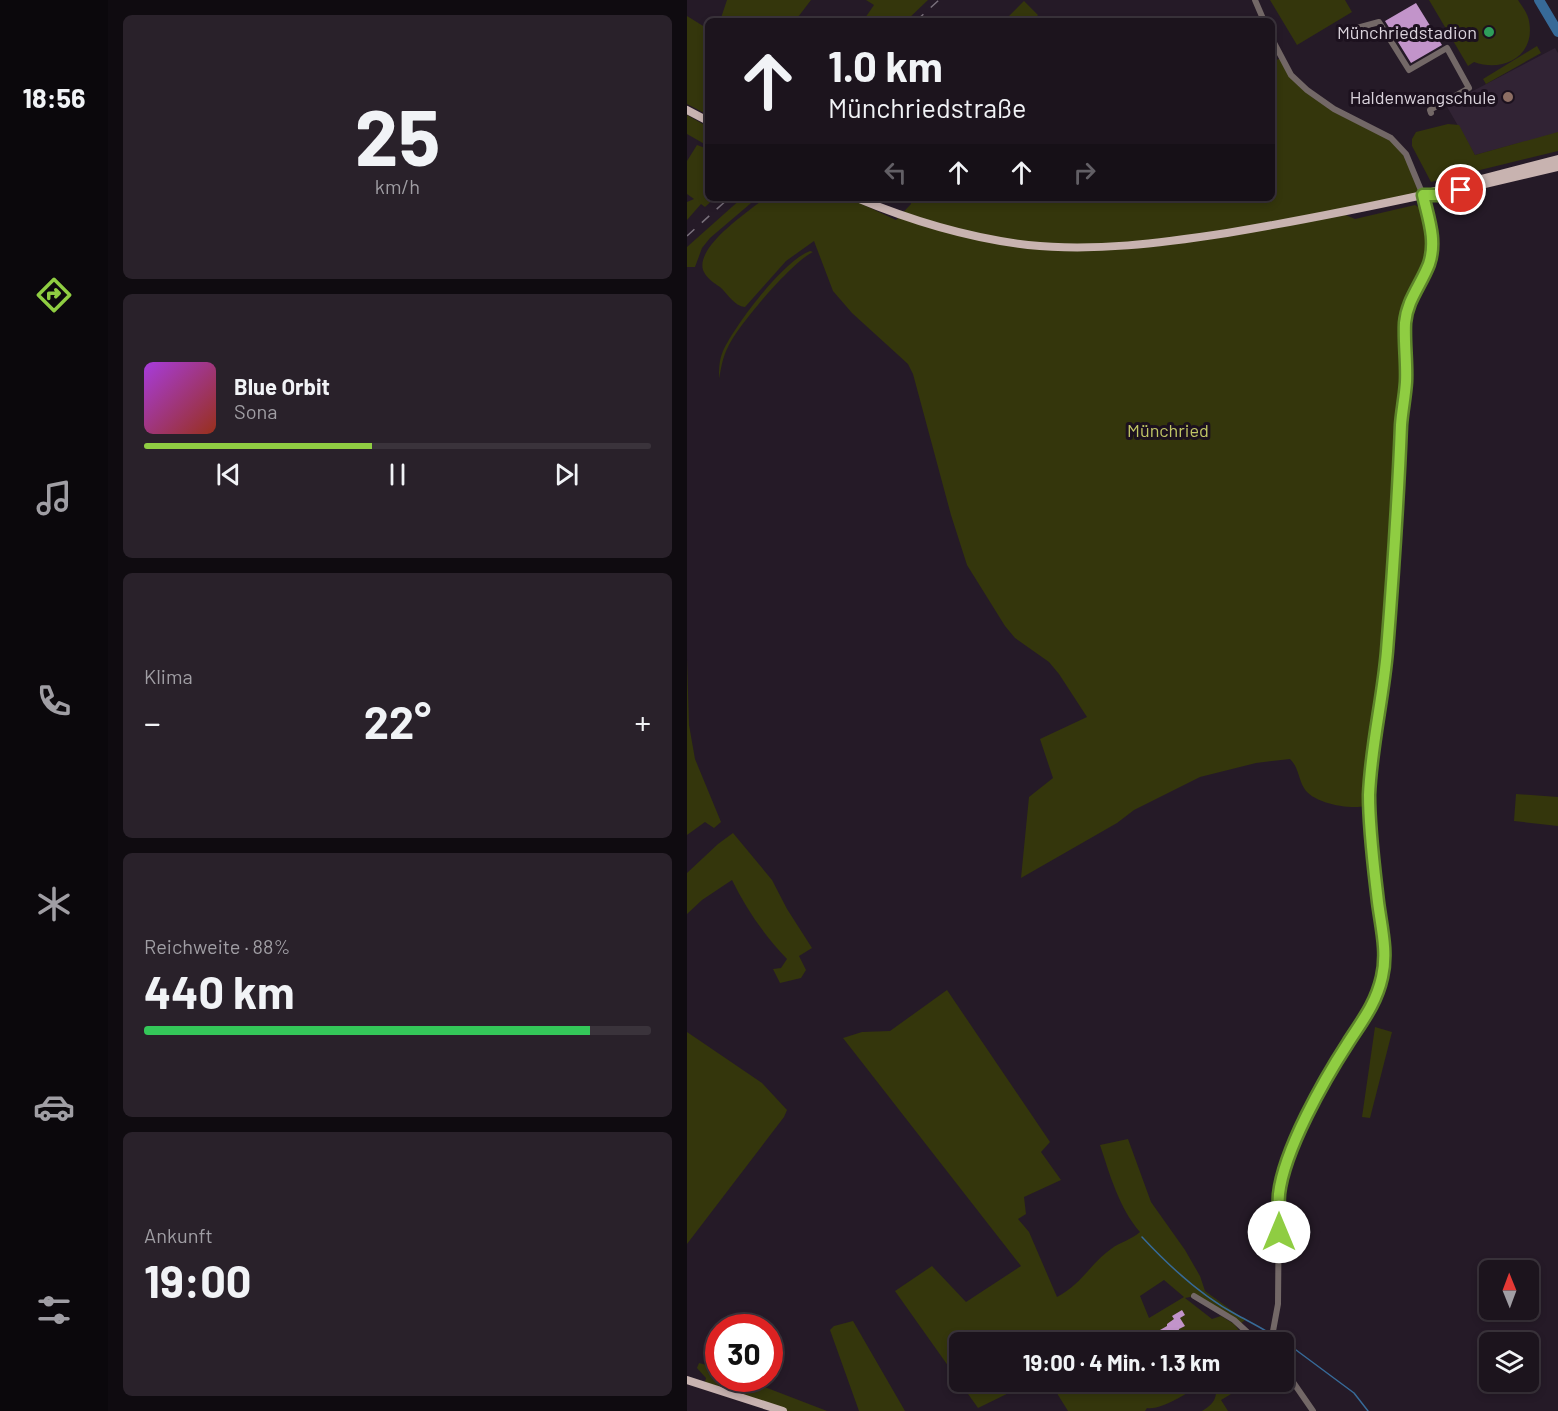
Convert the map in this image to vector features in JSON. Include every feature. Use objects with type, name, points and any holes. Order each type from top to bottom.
[{"type":"main road","points":[[687,110],[705,120]]},
{"type":"main road","points":[[1423,195],[1437,189],[1558,159]]},
{"type":"main road","points":[[865,201],[930,225],[983,238],[1030,245],[1082,247],[1136,245],[1271,226],[1423,195],[1438,195],[1558,167]]},
{"type":"main road","points":[[687,1380],[783,1411]]},
{"type":"street","points":[[1255,0],[1263,18]]},
{"type":"street","points":[[1346,31],[1379,22],[1409,70],[1447,48],[1469,88],[1430,110],[1431,113]]},
{"type":"street","points":[[1273,1332],[1278,1304],[1279,1193],[1282,1177],[1297,1138],[1324,1084],[1349,1041],[1364,1021],[1377,994],[1382,976],[1385,952],[1376,888],[1369,798],[1387,650],[1404,399],[1407,309],[1428,265],[1433,245],[1433,234],[1423,195],[1406,154],[1391,138],[1334,109],[1307,90],[1291,75],[1275,45]]},
{"type":"street","points":[[1194,1296],[1234,1320],[1247,1332]]},
{"type":"street","points":[[1294,1383],[1313,1411]]},
{"type":"shaded area","name":"Haldenwangschule","points":[[1555,48],[1558,53],[1558,136],[1519,143],[1475,155],[1446,105]]},
{"type":"green space","points":[[727,0],[811,0],[797,18],[721,18]]},
{"type":"green space","points":[[866,0],[928,0],[909,18],[865,18],[874,5]]},
{"type":"green space","points":[[1270,0],[1345,0],[1352,12],[1297,45]]},
{"type":"green space","name":"Münchriedstadion","points":[[1429,0],[1518,0],[1529,21],[1530,33],[1527,44],[1515,59],[1506,63],[1485,65],[1474,62],[1468,66]]},
{"type":"green space","points":[[1024,1],[1038,15],[1035,18],[1007,18]]},
{"type":"green space","points":[[687,16],[705,27],[705,113],[687,104]]},
{"type":"green space","points":[[1537,46],[1541,53],[1486,84],[1483,79]]},
{"type":"green space","name":"Münchried","points":[[1281,58],[1307,91],[1391,138],[1406,154],[1423,195],[1341,213],[1355,219],[1415,205],[1422,209],[1429,232],[1426,263],[1406,309],[1406,361],[1382,692],[1369,755],[1365,806],[1341,806],[1315,798],[1304,788],[1290,759],[1256,763],[1200,777],[1134,810],[1117,823],[1021,878],[1029,797],[1053,778],[1040,739],[1087,717],[1049,662],[1015,638],[1005,626],[967,565],[913,374],[908,364],[852,313],[833,291],[814,241],[786,261],[745,307],[734,302],[708,278],[703,270],[703,261],[715,240],[761,201],[855,201],[896,220],[911,204],[910,201],[1275,201],[1275,61]]},
{"type":"green space","points":[[687,115],[705,125],[705,144],[687,134]]},
{"type":"green space","points":[[1448,124],[1459,125],[1475,155],[1558,132],[1558,151],[1431,182],[1412,146],[1412,139],[1416,132]]},
{"type":"green space","points":[[697,145],[705,148],[705,201],[712,201],[705,207],[701,204],[687,220],[687,202],[694,199],[687,194],[687,161]]},
{"type":"green space","points":[[739,201],[753,201],[710,238],[702,248],[695,267],[687,267],[687,247]]},
{"type":"green space","points":[[810,251],[813,252],[792,268],[743,324],[726,351],[719,379],[723,351],[738,326],[774,280],[799,257]]},
{"type":"green space","points":[[687,659],[689,725],[695,759],[721,822],[714,828],[705,822],[687,835]]},
{"type":"green space","points":[[1516,794],[1558,797],[1558,826],[1514,821]]},
{"type":"green space","points":[[733,833],[772,880],[812,948],[799,956],[806,970],[801,978],[780,983],[773,969],[781,968],[787,959],[757,922],[732,880],[702,900],[687,914],[687,873]]},
{"type":"green space","points":[[947,990],[1050,1142],[1041,1152],[1061,1180],[1024,1197],[1026,1214],[1018,1219],[1029,1232],[1057,1297],[1080,1280],[1111,1249],[1140,1232],[1121,1202],[1100,1145],[1128,1139],[1151,1202],[1185,1250],[1200,1276],[1205,1291],[1245,1320],[1239,1325],[1195,1296],[1185,1298],[1212,1319],[1221,1316],[1234,1324],[1240,1332],[949,1332],[949,1367],[895,1291],[932,1266],[966,1302],[1021,1266],[843,1038],[862,1032],[890,1031]],"holes":[[[1164,1280],[1184,1297],[1149,1318],[1140,1296]]]},
{"type":"green space","points":[[1375,1027],[1392,1032],[1370,1118],[1362,1117]]},
{"type":"green space","points":[[687,1032],[762,1083],[787,1110],[687,1244]]},
{"type":"green space","points":[[853,1321],[905,1411],[859,1411],[830,1330],[834,1326]]},
{"type":"green space","points":[[699,1363],[705,1365],[705,1377],[697,1368]]},
{"type":"green space","points":[[723,1392],[778,1392],[827,1411],[783,1411]]},
{"type":"green space","points":[[967,1392],[1011,1392],[978,1408]]},
{"type":"green space","points":[[1056,1392],[1190,1392],[1160,1406],[1147,1408],[1145,1411],[1068,1411]]},
{"type":"green space","points":[[1216,1392],[1230,1392],[1231,1394],[1221,1400],[1228,1411],[1202,1411],[1210,1406]]},
{"type":"building","points":[[1416,3],[1442,45],[1411,63],[1385,21]]},
{"type":"building","points":[[1182,1310],[1185,1315],[1180,1318],[1185,1326],[1179,1329],[1178,1332],[1160,1330],[1174,1319],[1172,1316]]},
{"type":"waterway","points":[[1539,0],[1558,32]]},
{"type":"waterway","points":[[1142,1237],[1198,1290],[1266,1331]]},
{"type":"waterway","points":[[1294,1348],[1354,1393],[1368,1411]]},
{"type":"railway","points":[[919,18],[939,0]]},
{"type":"railway","points":[[687,236],[726,201]]},
{"type":"place","name":"Münchriedstadion","points":[[1489,32]]},
{"type":"place","name":"Haldenwangschule","points":[[1508,97]]},
{"type":"route","points":[[1279,1232],[1279,1193],[1282,1177],[1297,1138],[1324,1084],[1349,1041],[1364,1021],[1377,994],[1382,976],[1385,952],[1376,888],[1369,798],[1387,650],[1401,462],[1401,422],[1406,383],[1405,326],[1407,309],[1428,265],[1433,245],[1433,234],[1423,195],[1438,195],[1461,190]]}]
